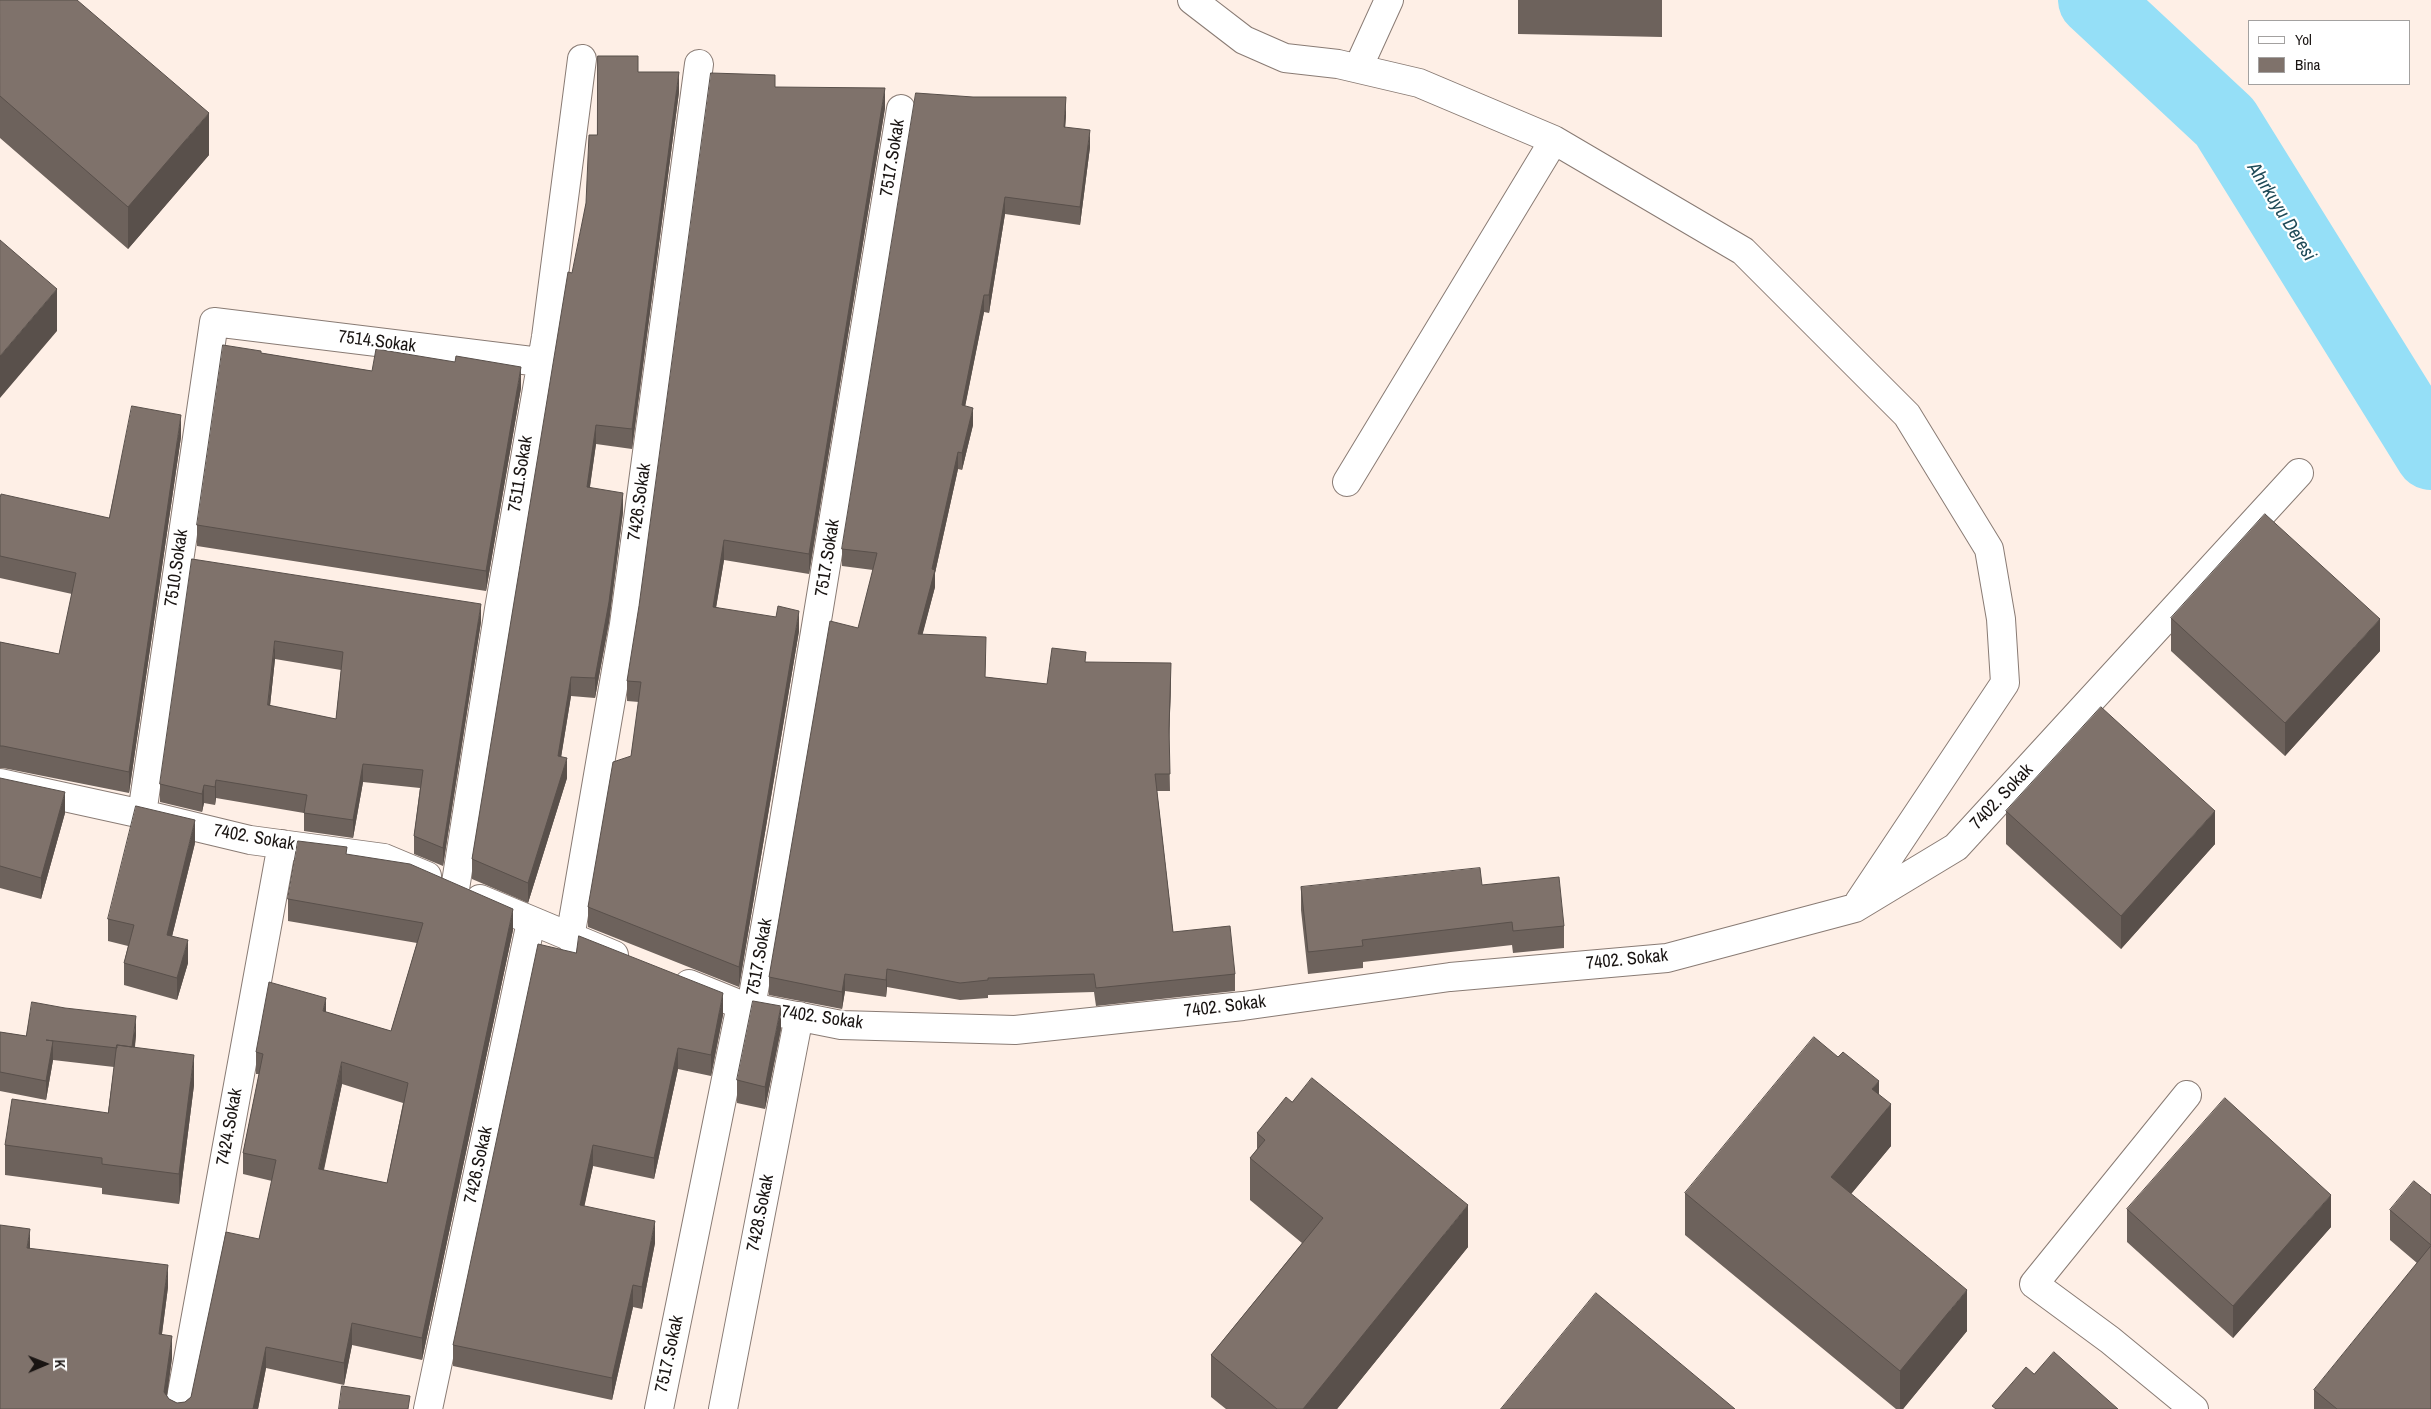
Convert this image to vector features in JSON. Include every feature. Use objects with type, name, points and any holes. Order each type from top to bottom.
[{"type":"street","points":[[1192,0],[1244,40],[1285,58],[1358,68],[1419,83],[1554,140],[1743,251],[1907,415],[1989,549],[2001,619],[2005,684],[1855,908]]},
{"type":"street","points":[[1358,68],[1389,0]]},
{"type":"street","name":"7511.Sokak","points":[[455,888],[499,609],[540,362],[546,336],[582,58]]},
{"type":"street","name":"7426.Sokak","points":[[570,938],[624,624],[699,64]]},
{"type":"street","name":"7517.Sokak","points":[[659,1409],[783,827],[901,109]]},
{"type":"street","points":[[1346,482],[1554,140]]},
{"type":"street","name":"7514.Sokak","points":[[214,322],[540,362]]},
{"type":"street","name":"7510.Sokak","points":[[142,814],[214,322]]},
{"type":"street","name":"7402. Sokak","points":[[669,977],[746,1006],[841,1025],[1015,1030],[1243,1006],[1450,977],[1667,958],[1855,908],[1956,847],[2299,473]]},
{"type":"street","points":[[178,559],[208,564]]},
{"type":"street","points":[[470,604],[499,609]]},
{"type":"street","name":"7402. Sokak","points":[[0,783],[250,840],[384,858],[531,922],[633,962]]},
{"type":"street","name":"7424.Sokak","points":[[179,1409],[282,844]]},
{"type":"street","name":"7426.Sokak","points":[[428,1409],[531,922]]},
{"type":"street","name":"7428.Sokak","points":[[723,1409],[799,1016]]},
{"type":"street","points":[[2187,1095],[2034,1284],[2110,1340],[2194,1409]]},
{"type":"building","points":[[0,0],[77,0],[209,113],[128,207],[0,96]]},
{"type":"building","points":[[598,56],[638,56],[638,72],[679,72],[632,429],[596,425],[587,487],[623,493],[609,602],[595,678],[571,677],[558,756],[567,758],[528,883],[472,859],[568,272],[572,273],[586,203],[589,135],[597,135]]},
{"type":"building","points":[[711,73],[775,75],[775,87],[885,88],[809,554],[724,540],[713,607],[776,617],[778,606],[799,611],[739,967],[588,907],[613,762],[631,756],[641,682],[627,681],[639,606]]},
{"type":"building","points":[[916,93],[973,97],[1066,97],[1064,127],[1090,130],[1080,207],[1005,197],[989,295],[984,295],[962,405],[973,408],[962,453],[958,452],[932,569],[935,570],[918,634],[986,637],[985,677],[1047,684],[1052,648],[1086,652],[1085,662],[1171,663],[1170,774],[1155,774],[1173,932],[1230,926],[1235,974],[1096,988],[1094,974],[988,978],[988,980],[960,983],[887,969],[886,980],[845,974],[842,992],[769,977],[830,621],[858,628],[877,553],[842,549]]},
{"type":"building","points":[[0,240],[57,289],[0,356]]},
{"type":"building","points":[[223,345],[372,371],[376,349],[455,362],[456,356],[521,367],[486,571],[197,525]]},
{"type":"building","points":[[132,406],[181,415],[129,772],[0,746],[0,642],[59,654],[76,573],[0,556],[0,498],[1,494],[109,518]]},
{"type":"building","points":[[2265,514],[2380,619],[2285,723],[2171,618]]},
{"type":"building","points":[[192,559],[481,604],[443,848],[414,836],[423,770],[363,764],[353,820],[304,813],[307,795],[216,780],[215,787],[204,785],[202,794],[160,784]],"holes":[[[275,641],[343,652],[336,719],[268,705]]]},
{"type":"building","points":[[2101,707],[2215,811],[2121,916],[2006,811]]},
{"type":"building","points":[[0,778],[65,792],[41,878],[0,866]]},
{"type":"building","points":[[136,806],[195,820],[167,935],[188,940],[177,978],[124,963],[134,925],[108,919]]},
{"type":"building","points":[[298,841],[347,847],[346,854],[410,864],[513,909],[422,1338],[352,1323],[344,1363],[266,1347],[253,1409],[0,1409],[0,1225],[30,1229],[27,1248],[168,1265],[159,1334],[172,1336],[164,1392],[169,1399],[177,1403],[185,1402],[191,1397],[226,1232],[259,1239],[276,1160],[243,1153],[263,1054],[256,1052],[269,982],[326,998],[323,1011],[391,1031],[423,923],[288,899]],"holes":[[[342,1062],[408,1083],[387,1183],[319,1169]]]},
{"type":"building","points":[[1480,868],[1482,885],[1559,877],[1564,926],[1513,931],[1512,922],[1362,940],[1363,946],[1308,952],[1301,887]]},
{"type":"building","points":[[579,936],[723,993],[711,1055],[678,1048],[654,1158],[593,1145],[580,1205],[655,1221],[642,1287],[633,1285],[612,1378],[453,1345],[538,944],[576,953]]},
{"type":"building","points":[[753,1001],[781,1006],[765,1087],[737,1080]]},
{"type":"building","points":[[32,1002],[65,1008],[136,1016],[132,1047],[117,1045],[117,1048],[46,1040],[53,1041],[46,1081],[0,1072],[0,1032],[26,1036]]},
{"type":"building","points":[[1814,1037],[1838,1057],[1843,1052],[1879,1081],[1872,1089],[1891,1104],[1831,1177],[1967,1290],[1900,1371],[1685,1193]]},
{"type":"building","points":[[117,1045],[194,1055],[179,1174],[102,1164],[102,1158],[5,1145],[12,1099],[108,1113]]},
{"type":"building","points":[[1312,1078],[1468,1205],[1303,1409],[1277,1409],[1211,1355],[1323,1218],[1250,1158],[1265,1140],[1257,1133],[1286,1097],[1292,1102]]},
{"type":"building","points":[[2225,1098],[2331,1195],[2233,1306],[2127,1209]]},
{"type":"building","points":[[2414,1181],[2431,1195],[2431,1245],[2390,1210]]},
{"type":"building","points":[[2431,1246],[2431,1409],[2337,1409],[2314,1390]]},
{"type":"building","points":[[1596,1293],[1735,1409],[1501,1409]]},
{"type":"building","points":[[2054,1352],[2118,1409],[1996,1409],[1992,1406],[2026,1367],[2034,1374]]},
{"type":"building","points":[[342,1386],[410,1396],[408,1409],[339,1409]]},
{"type":"waterway","name":"Ahırkuyu Deresi","points":[[2094,0],[2225,122],[2431,454]]}]
